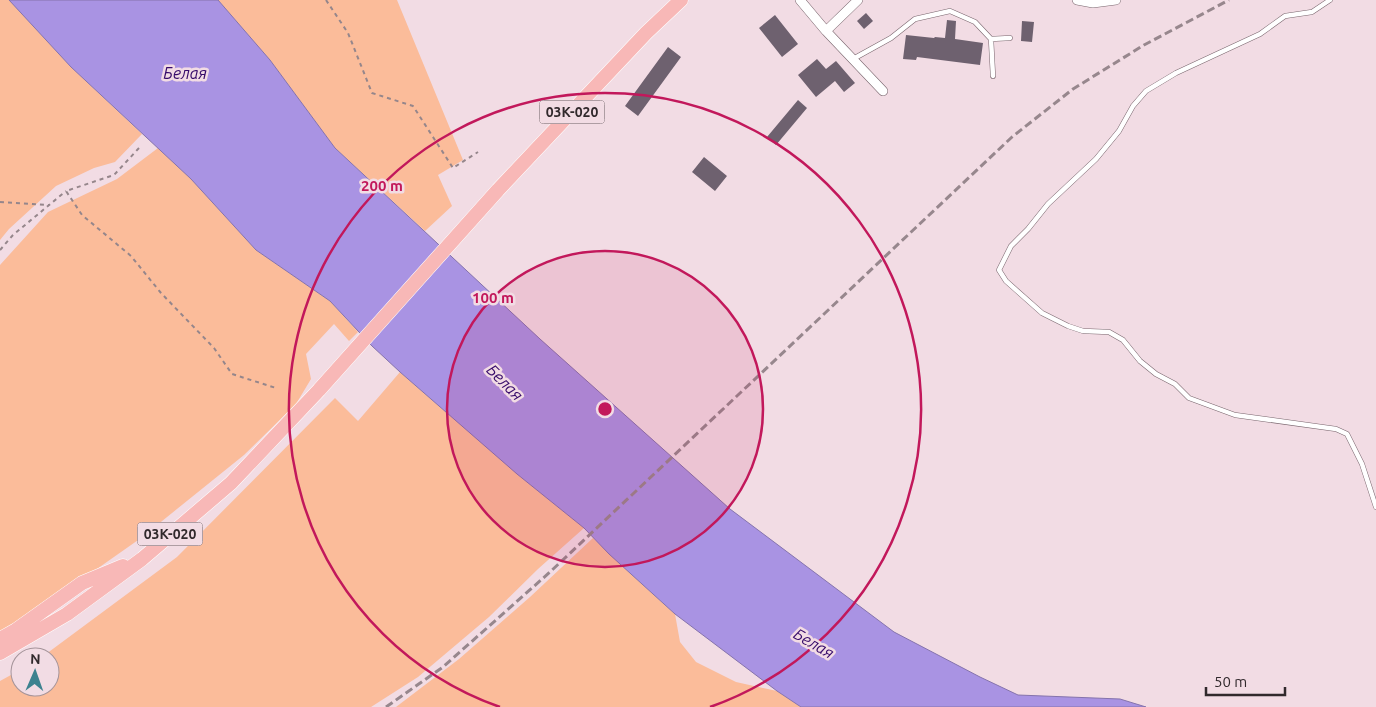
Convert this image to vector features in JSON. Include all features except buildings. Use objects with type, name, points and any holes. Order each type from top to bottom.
[{"type":"main road","name":"03К-020","points":[[0,653],[67,614],[142,559],[231,482],[320,390],[498,190],[646,33],[681,0]]},
{"type":"main road","points":[[0,640],[82,583],[142,559]]},
{"type":"street","points":[[800,0],[826,31],[883,91]]},
{"type":"street","points":[[826,31],[858,0]]},
{"type":"street","points":[[1077,0],[1092,3],[1116,0]]},
{"type":"lane","points":[[1330,0],[1312,12],[1285,16],[1260,34],[1176,73],[1146,91],[1133,106],[1119,132],[1096,159],[1048,204],[1028,229],[1011,246],[999,270],[1006,281],[1042,313],[1068,326],[1083,331],[1109,332],[1123,340],[1140,361],[1156,374],[1175,384],[1189,398],[1235,415],[1336,430],[1347,434],[1362,464],[1376,507]]},
{"type":"lane","points":[[853,60],[891,38],[915,19],[950,11],[975,22],[991,39],[993,76]]},
{"type":"lane","points":[[991,39],[1010,38]]},
{"type":"path","points":[[326,0],[348,33],[372,93],[413,106],[453,168],[478,152]]},
{"type":"path","points":[[0,250],[13,235],[66,191],[114,175],[139,148]]},
{"type":"path","points":[[66,191],[82,216],[131,256],[161,293],[214,348],[232,374],[276,388]]},
{"type":"path","points":[[0,202],[49,205]]},
{"type":"shaded area","points":[[0,0],[9,0],[71,67],[142,134],[115,162],[94,168],[56,186],[9,229],[0,240]]},
{"type":"shaded area","points":[[218,0],[397,0],[463,160],[438,175],[452,206],[425,231],[335,148],[270,60]]},
{"type":"shaded area","points":[[158,148],[191,179],[256,250],[330,301],[358,332],[349,341],[334,324],[306,354],[311,379],[296,404],[244,455],[141,538],[0,637],[0,265],[48,212],[117,179]]},
{"type":"shaded area","points":[[400,372],[517,474],[584,528],[538,569],[489,617],[418,677],[371,707],[0,707],[0,681],[10,676],[10,697],[60,697],[60,647],[56,647],[177,557],[335,398],[358,421]]},
{"type":"shaded area","points":[[593,538],[675,614],[680,642],[696,662],[736,682],[777,691],[801,707],[396,707],[459,659],[530,597]]},
{"type":"water","name":"Белая","points":[[9,0],[218,0],[270,60],[335,148],[540,339],[730,509],[894,632],[980,677],[1018,695],[1120,699],[1146,707],[801,707],[675,614],[609,554],[584,528],[517,474],[400,372],[372,346],[330,301],[256,250],[191,179],[71,67]]},
{"type":"railway","points":[[386,707],[443,667],[550,572],[1012,137],[1073,89],[1144,45],[1229,0]]}]
